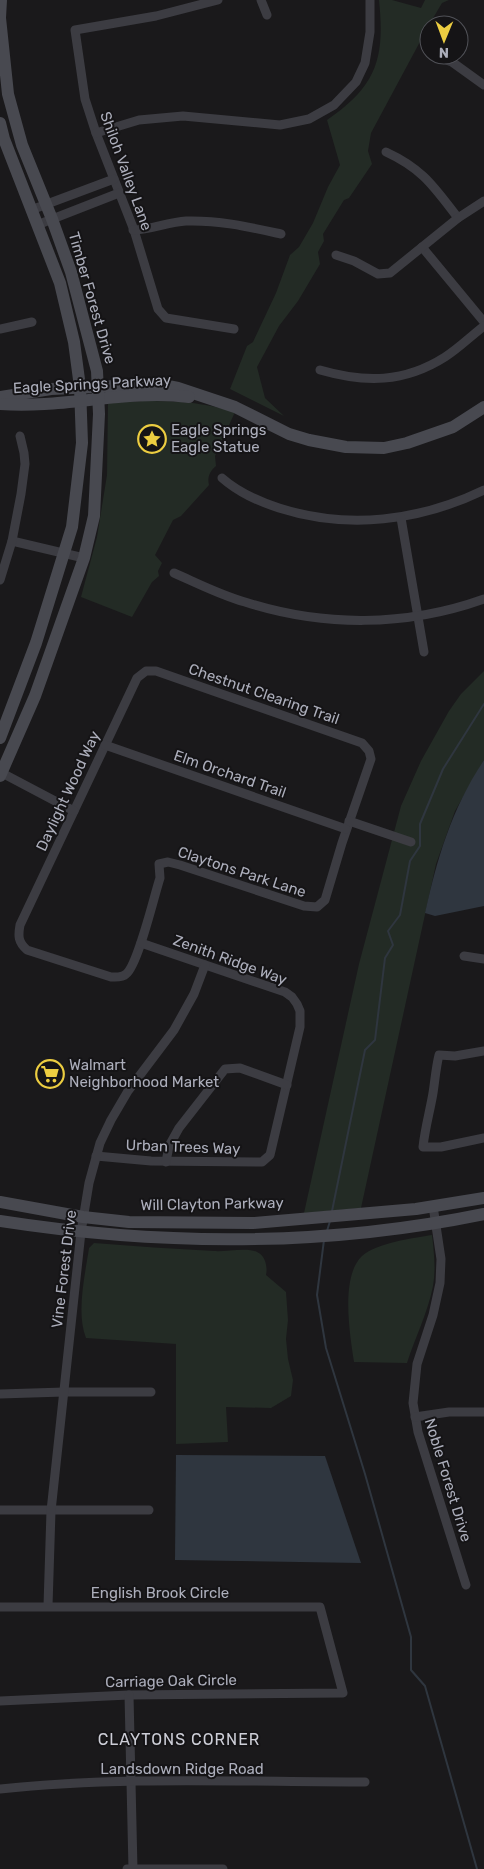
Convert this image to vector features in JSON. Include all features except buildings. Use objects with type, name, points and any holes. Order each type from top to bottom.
[{"type":"main road","name":"Timber Forest Drive","points":[[0,773],[35,696],[84,558],[94,516],[99,454],[97,371],[71,272],[22,145],[8,94],[0,18],[1,0]]},
{"type":"main road","name":"Timber Forest Drive","points":[[0,123],[4,139],[60,283],[74,342],[82,400],[82,444],[72,528],[36,643],[0,738]]},
{"type":"main road","name":"Eagle Springs Parkway","points":[[0,397],[30,391],[158,384],[216,400],[289,434],[309,440],[346,447],[384,448],[407,443],[453,427],[484,407]]},
{"type":"main road","name":"Eagle Springs Parkway","points":[[0,404],[24,405],[98,399],[178,396],[216,400]]},
{"type":"main road","name":"Will Clayton Parkway","points":[[0,1202],[83,1217],[129,1222],[248,1223],[432,1206],[484,1198]]},
{"type":"main road","points":[[0,1221],[81,1232],[154,1238],[248,1240],[339,1235],[436,1223],[484,1214]]},
{"type":"main road","points":[[248,1223],[248,1240]]},
{"type":"street","name":"Shiloh Valley Lane","points":[[218,0],[156,16],[75,30],[86,99],[96,134],[133,230],[158,309],[166,318],[234,329]]},
{"type":"street","points":[[261,0],[267,15]]},
{"type":"street","points":[[96,134],[139,120],[182,116],[280,125],[309,119],[334,105],[356,82],[365,63],[370,32],[370,0]]},
{"type":"street","points":[[456,65],[484,85]]},
{"type":"street","points":[[386,152],[422,173],[458,218]]},
{"type":"street","points":[[31,210],[114,180]]},
{"type":"street","points":[[37,225],[119,192]]},
{"type":"street","points":[[336,255],[354,261],[378,274],[390,273],[458,218],[484,201]]},
{"type":"street","points":[[133,230],[144,230],[186,221],[220,222],[281,234]]},
{"type":"street","points":[[320,370],[346,377],[368,379],[410,373],[429,366],[446,356],[484,324],[422,247]]},
{"type":"street","points":[[0,329],[32,322]]},
{"type":"street","points":[[0,580],[18,516],[25,464],[20,436]]},
{"type":"street","points":[[222,478],[235,489],[250,497],[282,509],[310,517],[358,521],[401,518],[432,511],[459,502],[484,490]]},
{"type":"street","points":[[401,518],[424,652]]},
{"type":"street","points":[[12,540],[84,558]]},
{"type":"street","points":[[174,573],[243,602],[278,612],[340,620],[376,620],[418,616],[484,599]]},
{"type":"street","name":"Daylight Wood Way","points":[[140,942],[130,970],[121,977],[111,977],[27,950],[21,944],[18,936],[20,925],[137,678],[146,671],[156,671]]},
{"type":"street","name":"Chestnut Clearing Trail","points":[[156,671],[362,743],[369,751],[371,759],[348,825]]},
{"type":"street","name":"Elm Orchard Trail","points":[[105,745],[348,825],[411,842]]},
{"type":"street","points":[[0,773],[74,811]]},
{"type":"street","name":"Claytons Park Lane","points":[[140,942],[160,878],[159,864],[172,863],[304,906],[317,907],[325,900],[348,825]]},
{"type":"street","name":"Zenith Ridge Way","points":[[140,942],[276,988],[292,997],[297,1004],[300,1011],[300,1027],[272,1150],[267,1159]]},
{"type":"street","points":[[464,956],[484,959]]},
{"type":"street","name":"Vine Forest Drive","points":[[48,1606],[51,1511],[81,1232],[89,1182],[96,1156],[111,1120],[128,1091],[159,1051],[186,1010],[205,965]]},
{"type":"street","points":[[484,1050],[454,1056],[439,1054],[423,1147],[442,1147],[484,1138]]},
{"type":"street","points":[[166,1162],[171,1140],[187,1115],[221,1072],[230,1068],[240,1068],[287,1084]]},
{"type":"street","name":"Urban Trees Way","points":[[96,1156],[166,1162],[256,1163],[267,1159]]},
{"type":"street","name":"Noble Forest Drive","points":[[432,1206],[441,1259],[440,1282],[433,1315],[417,1364],[414,1389],[414,1417],[466,1585]]},
{"type":"street","points":[[0,1394],[151,1392]]},
{"type":"street","points":[[414,1417],[449,1412],[484,1412]]},
{"type":"street","points":[[0,1510],[149,1510]]},
{"type":"street","name":"English Brook Circle","points":[[0,1607],[320,1607],[343,1693]]},
{"type":"street","name":"Carriage Oak Circle","points":[[0,1701],[129,1695],[343,1693]]},
{"type":"street","points":[[129,1695],[133,1869]]},
{"type":"street","name":"Landsdown Ridge Road","points":[[0,1789],[35,1785],[132,1782],[365,1782]]},
{"type":"street","points":[[127,1869],[221,1869]]},
{"type":"shaded area","points":[[379,0],[392,0],[421,8],[425,0],[449,0],[442,3],[435,15],[419,15],[419,44],[371,133],[368,151],[372,164],[349,198],[344,200],[323,234],[324,241],[318,252],[320,264],[298,301],[279,326],[257,367],[265,398],[284,416],[230,389],[247,346],[253,342],[276,293],[290,255],[299,247],[313,223],[328,187],[340,165],[327,120],[357,95],[367,82],[374,69],[378,54],[381,20]]},
{"type":"shaded area","points":[[143,401],[189,403],[235,412],[215,456],[216,466],[208,479],[209,485],[181,516],[173,520],[155,555],[162,563],[158,571],[159,576],[152,582],[132,617],[81,597],[97,537],[107,475],[108,404]]},
{"type":"shaded area","points":[[484,671],[484,760],[455,811],[436,864],[361,1208],[304,1213],[359,964],[401,806],[421,761],[449,711],[461,694]]},
{"type":"shaded area","points":[[484,760],[484,906],[435,916],[425,913],[435,873],[454,815]]},
{"type":"shaded area","points":[[432,1235],[435,1267],[433,1286],[425,1315],[407,1363],[354,1362],[348,1307],[351,1278],[355,1265],[368,1251],[396,1242]]},
{"type":"shaded area","points":[[94,1243],[214,1251],[248,1250],[260,1254],[267,1268],[266,1275],[286,1292],[288,1320],[286,1339],[293,1380],[291,1396],[271,1408],[226,1407],[228,1442],[176,1444],[176,1344],[86,1338],[82,1317],[82,1294],[89,1248]]},
{"type":"shaded area","points":[[176,1455],[325,1456],[361,1563],[175,1560]]},
{"type":"waterway","points":[[332,1211],[365,1050],[375,1040],[385,958],[393,945],[388,931],[400,915],[410,861],[420,846],[420,824],[443,769],[484,704]]},
{"type":"waterway","points":[[327,1231],[330,1221]]},
{"type":"waterway","points":[[324,1240],[317,1295],[326,1348],[365,1474],[411,1637],[411,1670],[425,1686],[477,1869]]},
{"type":"place","name":"Eagle Springs Eagle Statue","points":[[152,439]]},
{"type":"place","name":"Walmart Neighborhood Market","points":[[50,1074]]},
{"type":"district","name":"CLAYTONS CORNER","points":[[179,1739]]}]
